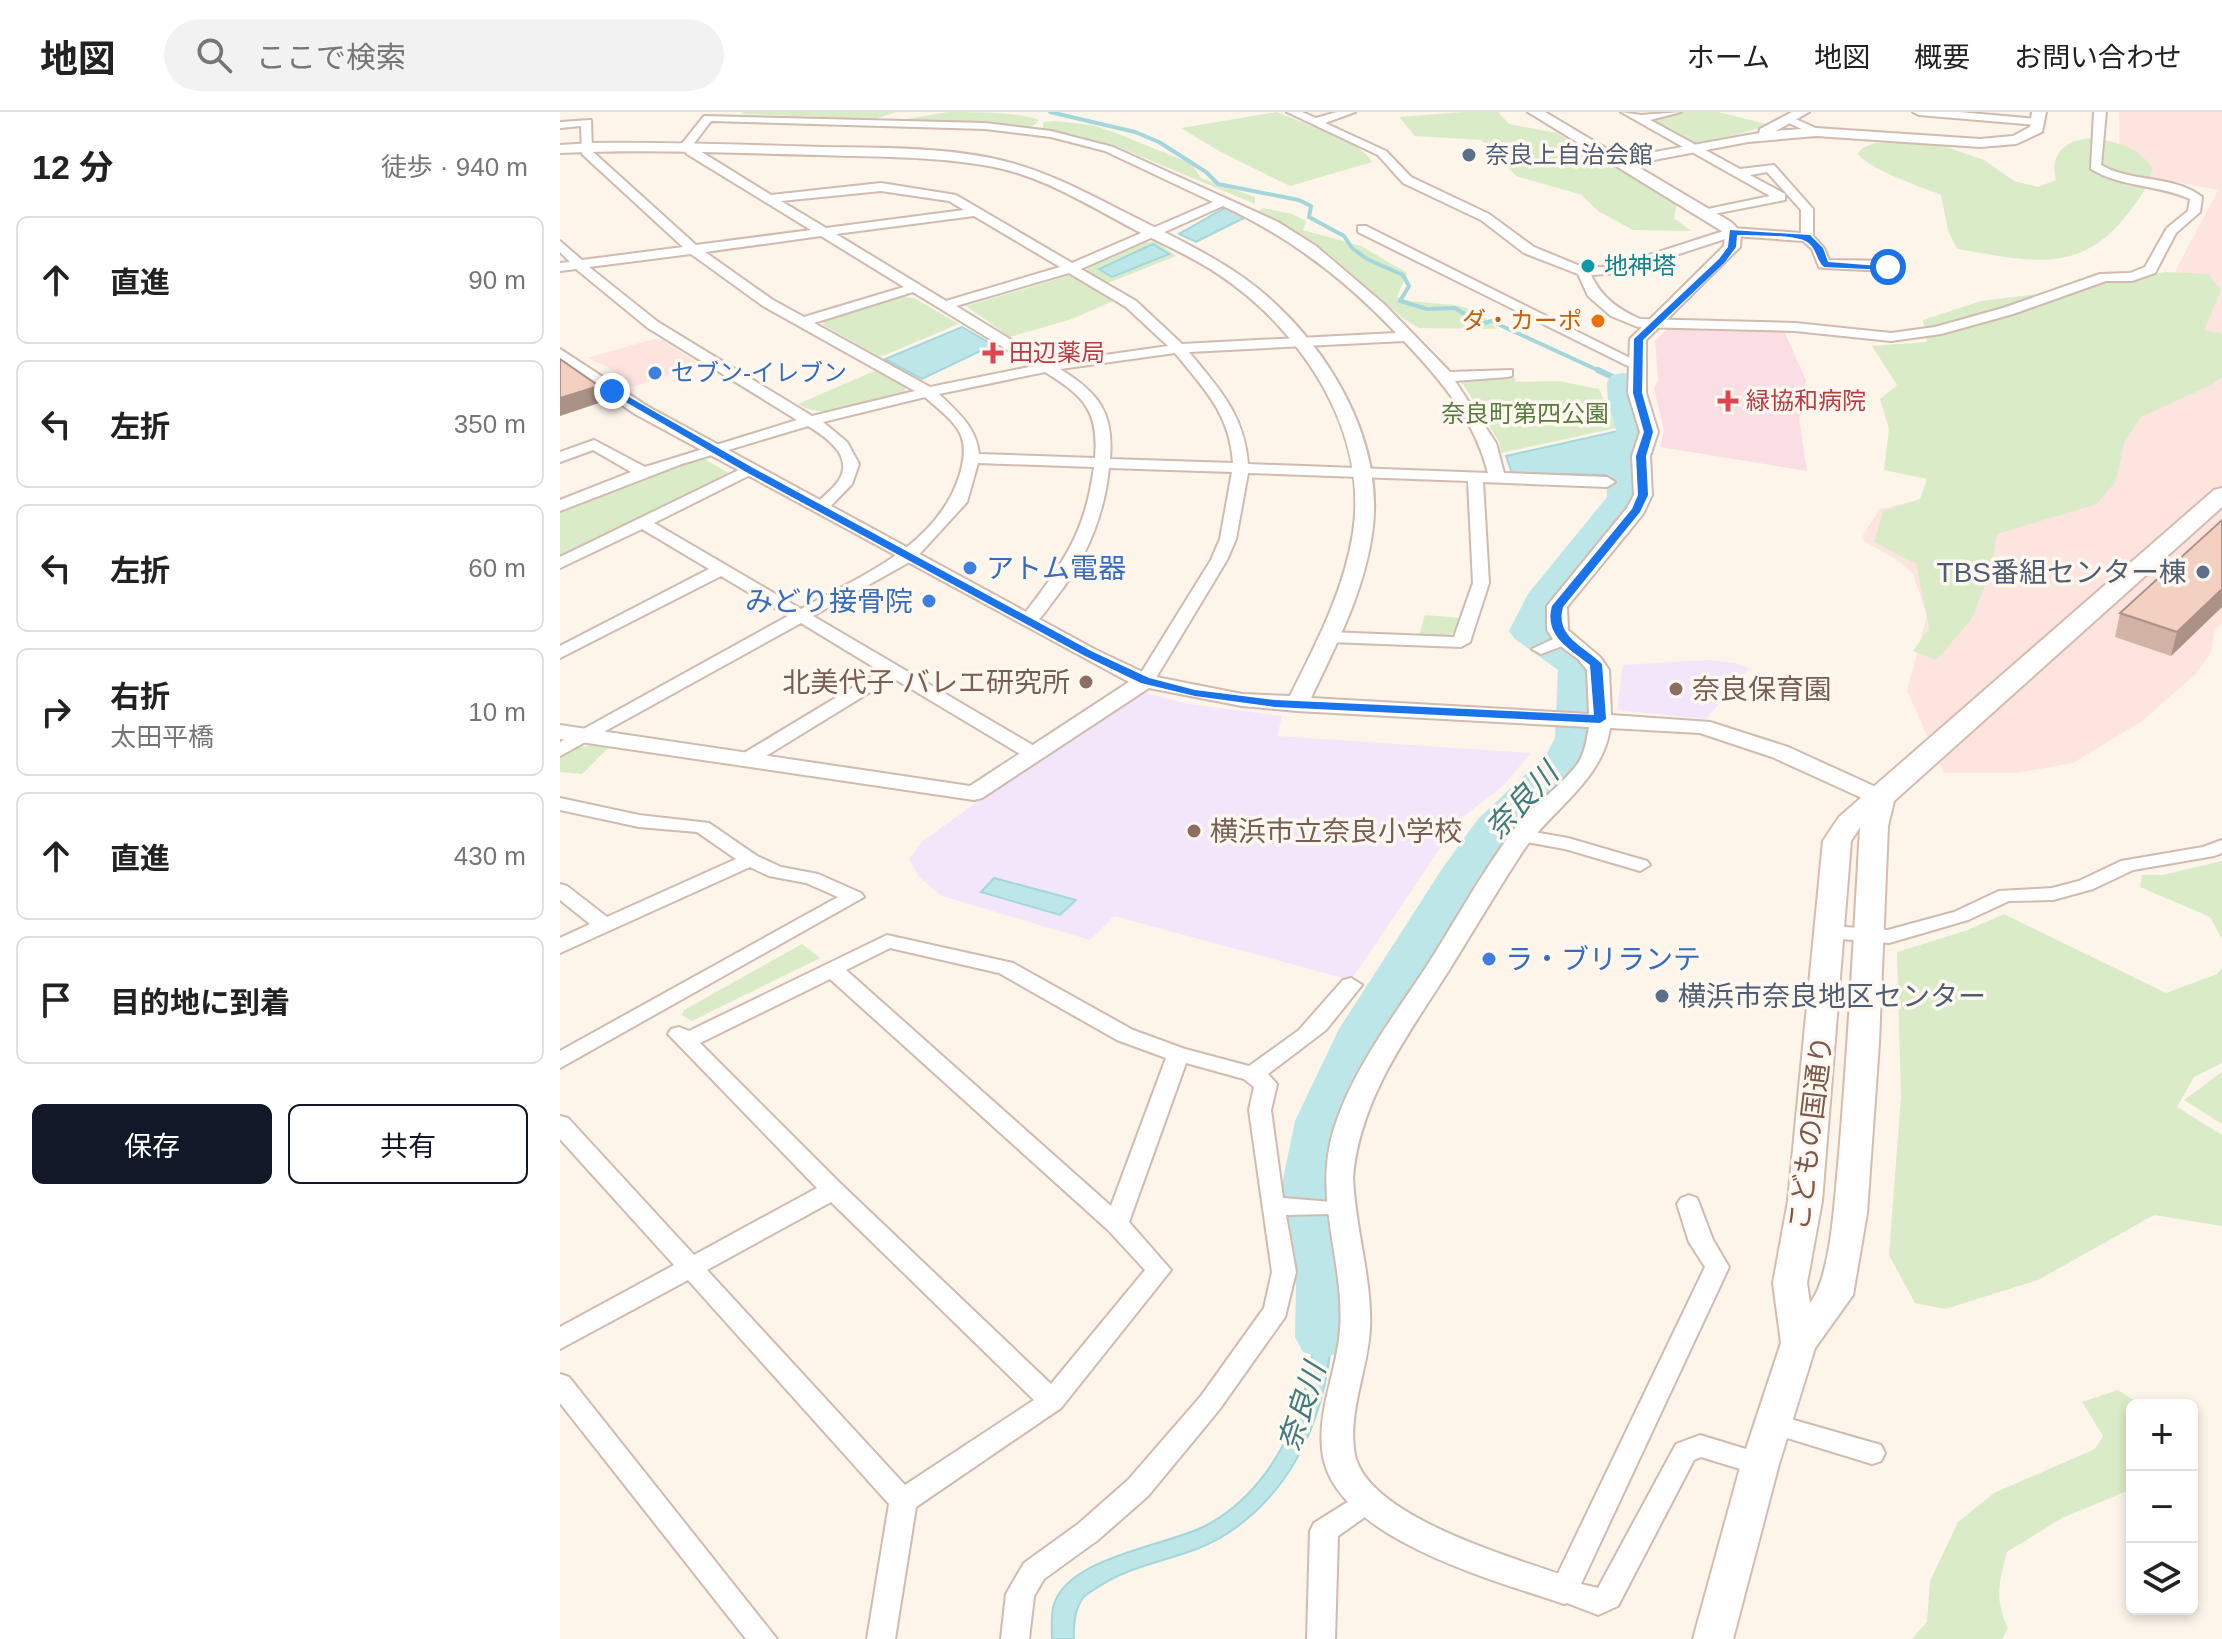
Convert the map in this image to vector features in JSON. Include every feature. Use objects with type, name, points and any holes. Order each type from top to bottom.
[{"type":"main road","name":"こどもの国通り","points":[[1799,1343],[1790,1283],[1805,1201],[1837,841],[1849,823],[2222,495]]},
{"type":"main road","name":"こどもの国通り","points":[[1713,1639],[1760,1464],[1799,1343],[1836,1295],[1851,1198],[1874,826],[1881,798]]},
{"type":"street","points":[[560,113],[578,112]]},
{"type":"street","points":[[1293,112],[1382,153],[1407,180],[1485,217],[1529,250],[1583,272],[1616,270],[1733,232],[1807,237],[1818,248],[1824,264],[1896,265]]},
{"type":"street","points":[[1318,121],[1349,112]]},
{"type":"street","points":[[1535,112],[1707,213],[1733,232]]},
{"type":"street","points":[[1627,112],[1781,197],[1707,213]]},
{"type":"street","points":[[1640,119],[1675,112]]},
{"type":"street","points":[[1622,162],[1748,138],[1816,132],[1998,142],[2028,135],[2037,129],[2038,117],[1919,112]]},
{"type":"street","points":[[1583,272],[1593,293],[1628,320],[1652,325],[1795,327],[1861,336],[1917,335],[2008,311],[2105,277],[2132,277],[2150,270],[2171,231],[2194,212],[2196,197],[2181,190],[2123,180],[2105,174],[2095,166],[2100,112]]},
{"type":"street","points":[[686,146],[711,115],[985,126],[1051,134],[1109,149],[1274,225],[1346,276],[1446,377],[1488,443],[1497,477]]},
{"type":"street","points":[[1748,138],[1796,116],[1816,132]]},
{"type":"street","points":[[560,125],[587,122],[586,152],[694,250],[768,303],[928,392],[962,425],[970,438],[972,458],[959,502],[909,556],[560,750]]},
{"type":"street","points":[[686,146],[767,199],[1087,394],[1100,416],[1105,433],[1090,527],[1080,549],[1028,621]]},
{"type":"street","points":[[560,149],[686,146],[899,154],[983,161],[1040,176],[1222,270],[1248,288],[1299,341],[1336,394],[1356,438],[1363,472],[1365,508],[1352,577],[1329,637],[1297,705]]},
{"type":"street","points":[[1740,173],[1770,168],[1807,209],[1807,237]]},
{"type":"street","points":[[560,732],[974,793],[1145,681],[1219,560],[1233,521],[1241,467],[1239,441],[1226,407],[1179,349],[1131,304],[952,198],[881,187],[767,199]]},
{"type":"street","points":[[943,306],[1072,268],[1225,201]]},
{"type":"street","points":[[560,267],[978,212]]},
{"type":"street","points":[[1362,229],[1639,366]]},
{"type":"street","points":[[1733,232],[1732,247],[1722,260],[1638,339],[1637,393],[1649,432],[1641,456],[1643,495],[1636,510],[1557,606],[1554,644],[1596,664],[1599,740],[1589,764],[1522,836],[1380,1062],[1350,1125],[1341,1156],[1339,1183],[1356,1297],[1355,1332],[1337,1440],[1341,1467],[1351,1487],[1365,1502],[1407,1528],[1598,1603],[1608,1597],[1685,1452],[1700,1446],[1760,1464]]},
{"type":"street","points":[[560,245],[613,297],[663,332],[830,433],[846,448],[852,460],[853,473],[820,508]]},
{"type":"street","points":[[803,322],[913,288]]},
{"type":"street","points":[[560,506],[643,472],[809,421],[1046,368],[1179,349],[1407,337]]},
{"type":"street","points":[[562,358],[633,405],[712,450],[1145,681],[1195,693],[1297,705],[1596,719],[1716,730],[1780,752],[1881,798]]},
{"type":"street","points":[[1446,377],[1507,373]]},
{"type":"street","points":[[560,457],[594,445],[643,472]]},
{"type":"street","points":[[972,458],[1607,482]]},
{"type":"street","points":[[560,563],[749,470]]},
{"type":"street","points":[[1329,637],[1461,642],[1481,583],[1475,477]]},
{"type":"street","points":[[643,523],[1034,754]]},
{"type":"street","points":[[560,653],[720,570]]},
{"type":"street","points":[[746,760],[892,671]]},
{"type":"street","points":[[560,804],[639,821],[702,827],[750,860],[776,872],[811,878],[854,897],[670,1026]]},
{"type":"street","points":[[1522,836],[1568,844],[1611,865],[1640,865]]},
{"type":"street","points":[[1830,932],[1889,937],[1961,916],[2006,895],[2053,894],[2086,885],[2128,865],[2207,852],[2222,846]]},
{"type":"street","points":[[560,946],[750,860]]},
{"type":"street","points":[[560,890],[605,926]]},
{"type":"street","points":[[560,1061],[832,969],[887,941],[1006,968],[1125,1035],[1178,1054],[1252,1074],[1266,1084],[1260,1110],[1279,1206],[1284,1272],[1276,1310],[1210,1403],[1138,1488],[1088,1532],[1034,1571],[1020,1594],[1015,1639]]},
{"type":"street","points":[[832,969],[1116,1224],[1159,1270],[1052,1401],[903,1501],[881,1639]]},
{"type":"street","points":[[1252,1074],[1296,1047],[1335,1009],[1351,985]]},
{"type":"street","points":[[670,1026],[833,1190],[1052,1401]]},
{"type":"street","points":[[1116,1224],[1178,1054]]},
{"type":"street","points":[[560,1124],[903,1501]]},
{"type":"street","points":[[560,1339],[833,1190]]},
{"type":"street","points":[[1564,1590],[1717,1267],[1701,1242],[1689,1204]]},
{"type":"street","points":[[1279,1206],[1324,1208]]},
{"type":"street","points":[[560,1384],[763,1639]]},
{"type":"street","points":[[1773,1424],[1872,1453]]},
{"type":"street","points":[[1321,1639],[1324,1531],[1365,1502]]},
{"type":"shaded area","points":[[2119,112],[2222,112],[2222,623],[2215,631],[2210,654],[2197,673],[2142,721],[2073,763],[2016,773],[1944,773],[1907,691],[1927,615],[1913,574],[1899,561],[1864,541],[1863,535],[1880,509],[2038,472],[2092,430],[2218,190],[2120,171]]},
{"type":"shaded area","name":"緑協和病院","points":[[1667,329],[1783,329],[1806,380],[1799,419],[1807,471],[1660,447],[1664,429],[1654,389],[1658,380],[1655,341]]},
{"type":"shaded area","points":[[654,339],[662,340],[697,363],[694,367],[632,387],[626,379],[606,366],[587,358]]},
{"type":"shaded area","name":"奈良保育園","points":[[1709,660],[1736,663],[1749,669],[1706,719],[1617,710],[1623,665]]},
{"type":"shaded area","name":"横浜市立奈良小学校","points":[[1145,693],[1189,704],[1282,716],[1277,736],[1531,753],[1503,786],[1459,820],[1351,980],[1114,916],[1090,940],[942,896],[919,877],[909,859],[923,841],[977,802]]},
{"type":"green space","points":[[896,112],[875,119],[741,114]]},
{"type":"green space","points":[[948,112],[1008,114],[1039,120],[1032,127],[901,120]]},
{"type":"green space","points":[[1277,112],[1344,140],[1357,147],[1372,162],[1290,186],[1219,151],[1181,128]]},
{"type":"green space","points":[[1498,112],[1509,124],[1557,133],[1677,203],[1674,218],[1691,231],[1633,230],[1598,211],[1582,195],[1516,176],[1482,140],[1415,136],[1399,117]]},
{"type":"green space","points":[[1683,112],[1718,112],[1770,125],[1700,145],[1650,121]]},
{"type":"green space","points":[[1043,122],[1092,125],[1192,164],[1201,178],[1255,197],[1255,204],[1116,146],[1043,129]]},
{"type":"green space","points":[[2094,138],[2134,150],[2152,168],[2148,182],[2126,216],[2108,235],[2089,248],[2049,260],[1957,249],[1948,230],[1941,195],[1884,172],[1858,154],[1862,148],[1875,143],[1932,142],[1984,160],[2014,181],[2038,187],[2056,180],[2055,161],[2063,148],[2076,141]]},
{"type":"green space","points":[[1263,208],[1292,214],[1306,221],[1303,230],[1361,246],[1407,273],[1397,297],[1469,309],[1497,329],[1419,328],[1404,319],[1323,249],[1259,211]]},
{"type":"green space","points":[[1156,241],[1176,256],[1108,283],[1087,271],[1144,243]]},
{"type":"green space","points":[[2165,272],[2208,274],[2221,290],[2204,330],[2222,334],[2222,377],[2141,417],[2124,443],[2116,481],[2097,504],[1997,534],[1991,571],[1971,620],[1936,660],[1913,651],[1929,628],[1916,564],[1874,542],[1883,511],[1920,499],[1927,479],[1884,470],[1889,429],[1880,399],[1897,385],[1872,346],[1927,342],[1923,320],[1981,301],[2039,294],[2061,286],[2076,289]]},
{"type":"green space","points":[[1071,275],[1113,301],[1072,319],[1010,337],[966,306]]},
{"type":"green space","points":[[901,297],[914,298],[959,324],[880,357],[823,325],[824,321]]},
{"type":"green space","points":[[877,370],[907,387],[902,395],[835,411],[809,409],[798,404]]},
{"type":"green space","name":"奈良町第四公園","points":[[1515,378],[1516,382],[1558,381],[1599,389],[1616,428],[1501,453],[1499,442],[1461,381]]},
{"type":"green space","points":[[701,457],[732,475],[560,557],[560,513]]},
{"type":"green space","points":[[1425,615],[1461,618],[1455,632],[1444,637],[1419,635]]},
{"type":"green space","points":[[596,744],[609,747],[582,774],[560,772],[560,758],[578,748]]},
{"type":"green space","points":[[2222,861],[2222,939],[2210,917],[2140,887],[2142,875],[2163,875]]},
{"type":"green space","points":[[2004,914],[2166,993],[2217,974],[2222,968],[2222,1063],[2194,1077],[2177,1107],[2222,1135],[2222,1226],[2154,1215],[2038,1280],[1945,1309],[1915,1303],[1889,1255],[1901,1097],[1897,952],[1968,930]]},
{"type":"green space","points":[[802,944],[820,958],[692,1021],[682,1015],[684,1010]]},
{"type":"green space","points":[[2222,1072],[2222,1124],[2184,1100]]},
{"type":"green space","points":[[2118,1390],[2132,1399],[2126,1399],[2126,1491],[2062,1518],[2007,1552],[1999,1590],[2008,1628],[2002,1639],[1912,1639],[1927,1622],[1930,1581],[1958,1522],[1994,1493],[2095,1449],[2103,1436],[2082,1402]]},
{"type":"water","points":[[1227,207],[1246,217],[1196,242],[1179,234]]},
{"type":"water","points":[[1153,244],[1169,254],[1112,277],[1099,269]]},
{"type":"water","points":[[962,327],[993,345],[922,379],[885,359]]},
{"type":"water","points":[[1618,431],[1608,475],[1512,473],[1506,456]]},
{"type":"water","points":[[994,878],[1076,900],[1060,915],[981,892]]},
{"type":"water","points":[[1314,1277],[1331,1279],[1330,1351],[1314,1421],[1300,1453],[1281,1483],[1257,1510],[1213,1542],[1113,1578],[1088,1594],[1076,1612],[1074,1639],[1052,1639],[1053,1608],[1061,1591],[1076,1576],[1119,1555],[1205,1526],[1234,1506],[1259,1481],[1279,1452],[1295,1419],[1306,1384],[1316,1312]]},
{"type":"building","points":[[560,359],[599,386],[560,398]]},
{"type":"building","name":"TBS番組センター棟","points":[[2222,520],[2222,589],[2177,632],[2120,613]]},
{"type":"waterway","name":"奈良川","points":[[1050,112],[1135,132],[1159,142],[1206,172],[1218,184],[1299,200],[1311,206],[1309,217],[1344,236],[1352,248],[1367,259],[1403,275],[1409,286],[1400,301],[1427,309],[1455,308],[1481,324],[1491,321],[1602,372]]},
{"type":"waterway","name":"奈良川","points":[[1598,370],[1623,382]]},
{"type":"waterway","name":"奈良川","points":[[1323,1337],[1323,1286],[1309,1210],[1308,1184],[1320,1121],[1363,1029],[1464,869],[1493,828],[1563,761],[1575,738],[1578,666],[1528,631],[1541,602],[1624,498],[1623,469],[1632,430],[1624,405],[1623,382]]},
{"type":"place","name":"奈良上自治会館","points":[[1469,155]]},
{"type":"place","name":"地神塔","points":[[1588,266]]},
{"type":"place","name":"ダ・カーポ","points":[[1598,321]]},
{"type":"place","name":"田辺薬局","points":[[993,353]]},
{"type":"place","name":"セブン-イレブン","points":[[655,373]]},
{"type":"place","name":"緑協和病院","points":[[1728,401]]},
{"type":"place","name":"アトム電器","points":[[970,568]]},
{"type":"place","name":"TBS番組センター棟","points":[[2203,572]]},
{"type":"place","name":"みどり接骨院","points":[[929,601]]},
{"type":"place","name":"北美代子 バレエ研究所","points":[[1086,682]]},
{"type":"place","name":"奈良保育園","points":[[1676,689]]},
{"type":"place","name":"横浜市立奈良小学校","points":[[1194,831]]},
{"type":"place","name":"ラ・ブリランテ","points":[[1489,959]]},
{"type":"place","name":"横浜市奈良地区センター","points":[[1662,996]]},
{"type":"route","points":[[612,391],[749,470],[1089,654],[1145,681],[1195,693],[1275,704],[1600,719],[1596,664],[1564,639],[1554,619],[1557,606],[1636,510],[1643,495],[1641,456],[1649,432],[1637,393],[1638,339],[1722,260],[1732,247],[1733,232],[1807,237],[1818,248],[1824,264],[1888,267]]}]
